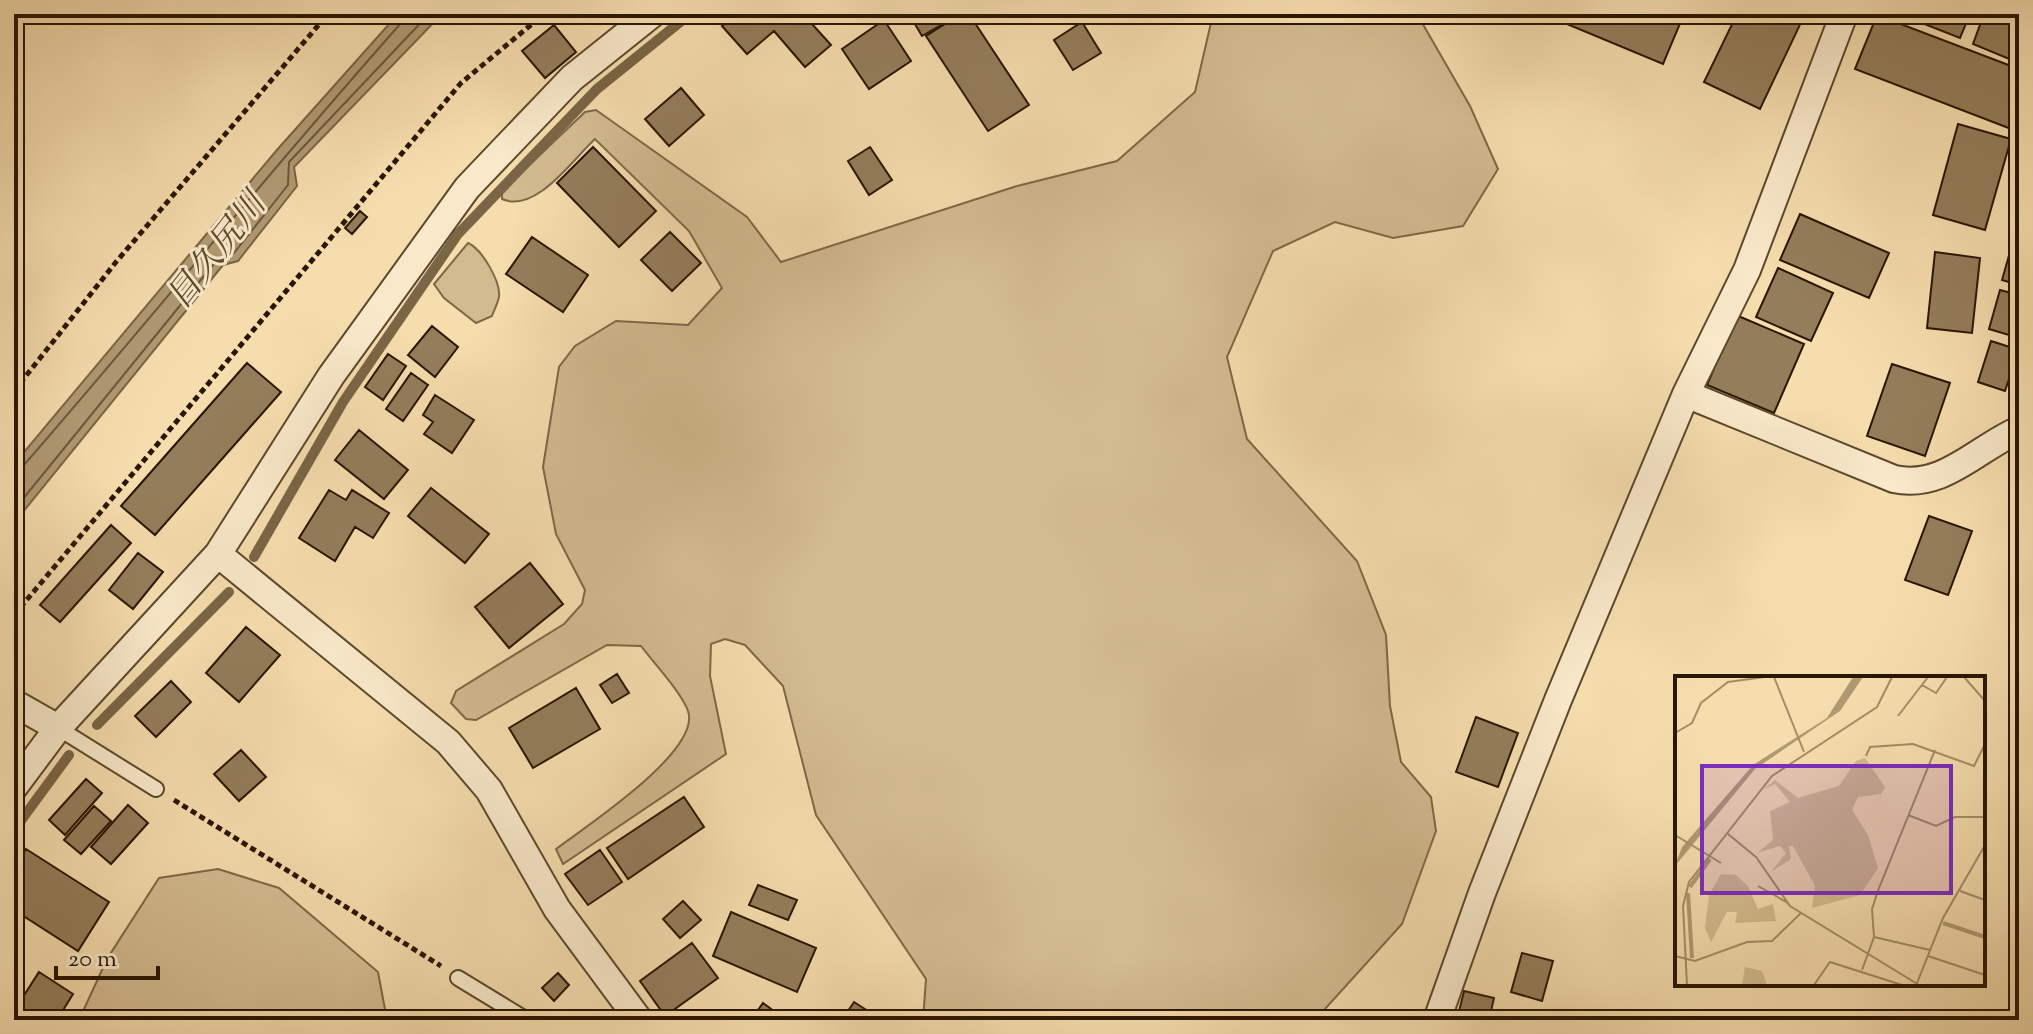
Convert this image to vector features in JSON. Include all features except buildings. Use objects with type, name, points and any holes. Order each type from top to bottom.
[{"type":"street","points":[[14,787],[58,728],[218,554],[331,376],[467,188],[572,78],[652,14]]},
{"type":"street","points":[[1437,1020],[1482,893],[1558,700],[1686,394],[1747,270],[1844,14]]},
{"type":"street","points":[[1686,394],[1894,479],[1914,484],[1949,471],[2019,430]]},
{"type":"street","points":[[218,554],[448,742],[489,790],[557,909],[639,1020]]},
{"type":"street","points":[[14,703],[58,728]]},
{"type":"lane","points":[[58,728],[156,789]]},
{"type":"lane","points":[[458,978],[527,1020]]},
{"type":"path","points":[[14,391],[116,262],[328,14]]},
{"type":"path","points":[[14,615],[461,83],[544,14]]},
{"type":"path","points":[[156,789],[441,966]]},
{"type":"shaded area","points":[[1213,14],[1417,14],[1470,106],[1498,169],[1463,226],[1393,238],[1335,222],[1273,251],[1227,357],[1247,439],[1357,561],[1386,635],[1390,706],[1401,762],[1431,797],[1436,831],[1402,924],[1315,1020],[923,1020],[926,979],[816,815],[783,686],[745,645],[725,639],[711,644],[710,676],[726,754],[563,864],[556,849],[638,787],[677,746],[688,728],[688,711],[680,696],[641,646],[607,645],[476,720],[466,719],[451,703],[456,691],[564,624],[582,604],[585,590],[556,534],[543,467],[559,367],[575,346],[616,321],[688,325],[722,288],[689,231],[595,139],[541,192],[515,202],[502,199],[502,191],[585,112],[596,110],[747,217],[781,262],[1017,186],[1117,161],[1195,92]]},
{"type":"shaded area","points":[[468,243],[484,259],[499,291],[492,316],[476,323],[444,298],[434,284]]},
{"type":"shaded area","points":[[218,869],[279,888],[378,972],[387,1020],[79,1020],[107,959],[159,878]]},
{"type":"water","name":"目久尻川","points":[[398,14],[442,14],[294,167],[297,186],[238,261],[223,265],[14,523],[14,464],[276,151]]},
{"type":"waterway","points":[[254,557],[343,402],[458,234],[597,89],[690,14]]},
{"type":"waterway","points":[[97,725],[229,592]]},
{"type":"waterway","points":[[14,830],[69,755]]}]
